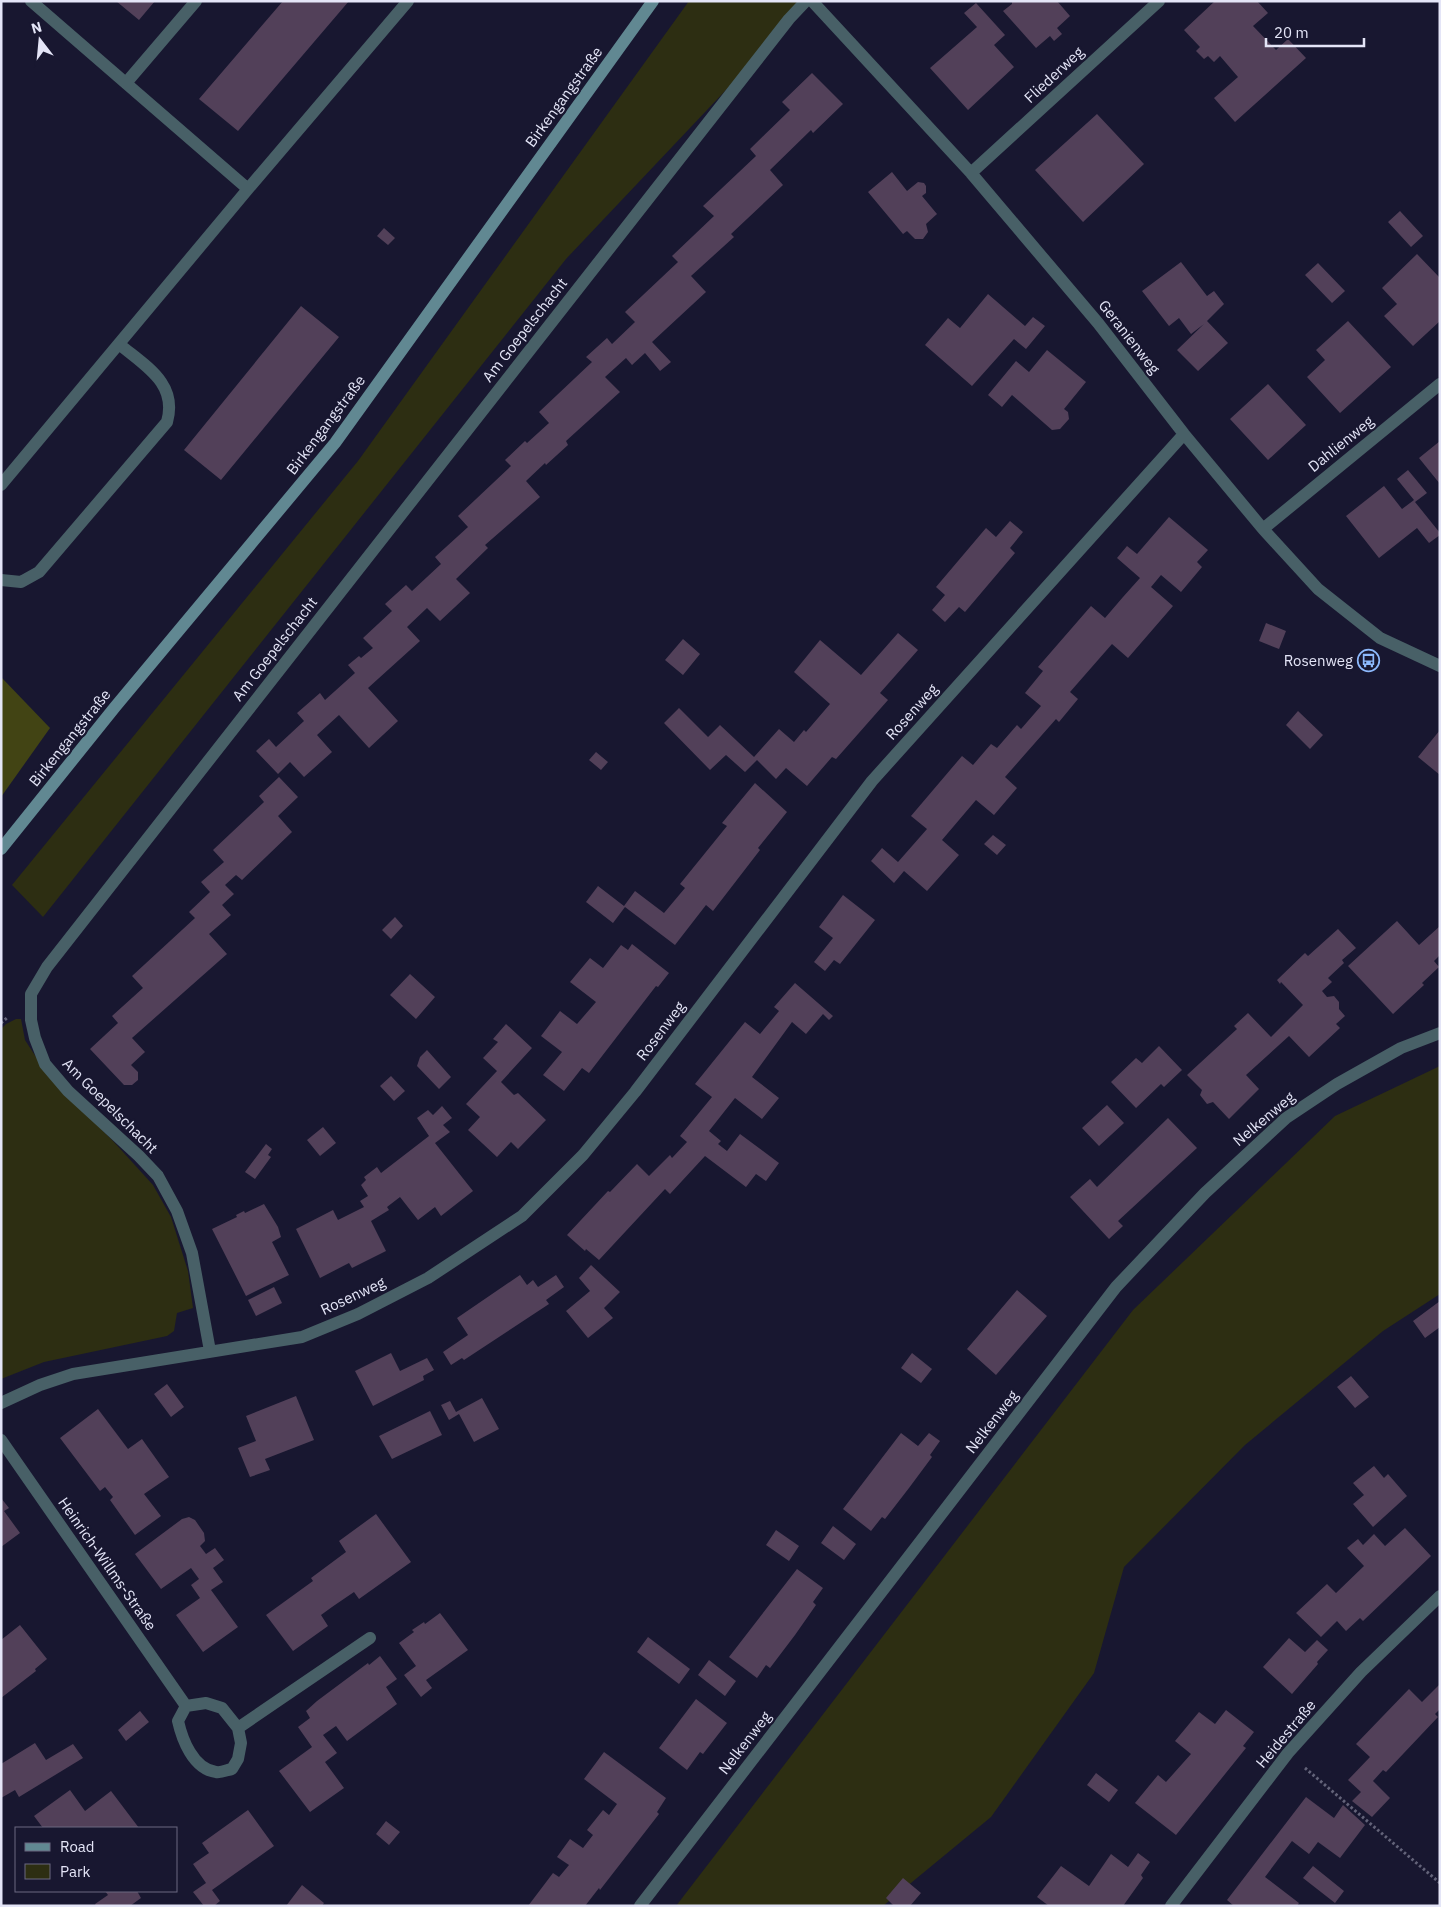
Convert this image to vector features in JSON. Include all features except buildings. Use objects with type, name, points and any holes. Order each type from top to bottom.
[{"type":"street","points":[[31,1],[248,189]]},
{"type":"street","points":[[126,83],[196,1]]},
{"type":"street","points":[[1,484],[408,1]]},
{"type":"street","name":"Birkengangstraße","points":[[1,849],[115,707],[335,443],[653,1]]},
{"type":"street","name":"Am Goepelschacht","points":[[210,1351],[192,1253],[177,1211],[158,1176],[68,1091],[46,1064],[35,1038],[31,1020],[31,994],[47,967],[789,19],[806,1]]},
{"type":"street","name":"Geranienweg","points":[[812,1],[971,173],[1098,323],[1184,434],[1263,529],[1318,589],[1380,638],[1440,666]]},
{"type":"street","name":"Fliederweg","points":[[971,173],[1159,1]]},
{"type":"street","points":[[1,580],[22,582],[39,572],[167,422],[170,409],[167,390],[159,378],[119,344]]},
{"type":"street","name":"Dahlienweg","points":[[1263,529],[1440,384]]},
{"type":"street","name":"Rosenweg","points":[[1,1403],[40,1385],[73,1374],[302,1337],[358,1314],[428,1278],[522,1216],[583,1155],[635,1092],[872,781],[1184,434]]},
{"type":"street","name":"Nelkenweg","points":[[640,1906],[1116,1287],[1205,1193],[1286,1118],[1337,1084],[1401,1048],[1440,1033]]},
{"type":"street","name":"Heinrich-Willms-Straße","points":[[1,1440],[186,1706]]},
{"type":"street","name":"Heidestraße","points":[[1171,1906],[1288,1753],[1361,1672],[1440,1596]]},
{"type":"street","points":[[238,1728],[370,1638]]},
{"type":"street","points":[[206,1703],[222,1708],[238,1728],[241,1743],[238,1760],[232,1769],[217,1773],[205,1768],[196,1759],[182,1739],[178,1721],[186,1706],[206,1703]]},
{"type":"path","points":[[1288,1753],[1440,1883]]},
{"type":"green space","points":[[689,1],[810,1],[566,259],[43,917],[12,885],[358,461]]},
{"type":"green space","points":[[16,1019],[21,1019],[25,1040],[36,1057],[71,1099],[153,1185],[171,1217],[188,1271],[193,1308],[177,1313],[174,1331],[167,1336],[44,1362],[1,1379],[1,1029]]},
{"type":"green space","points":[[1440,1066],[1440,1294],[1383,1331],[1245,1445],[1124,1567],[1094,1673],[991,1817],[883,1906],[676,1906],[1133,1310],[1335,1116]]},
{"type":"shaded area","points":[[1,677],[50,728],[1,797]]},
{"type":"place","name":"Rosenweg","points":[[1369,661]]}]
